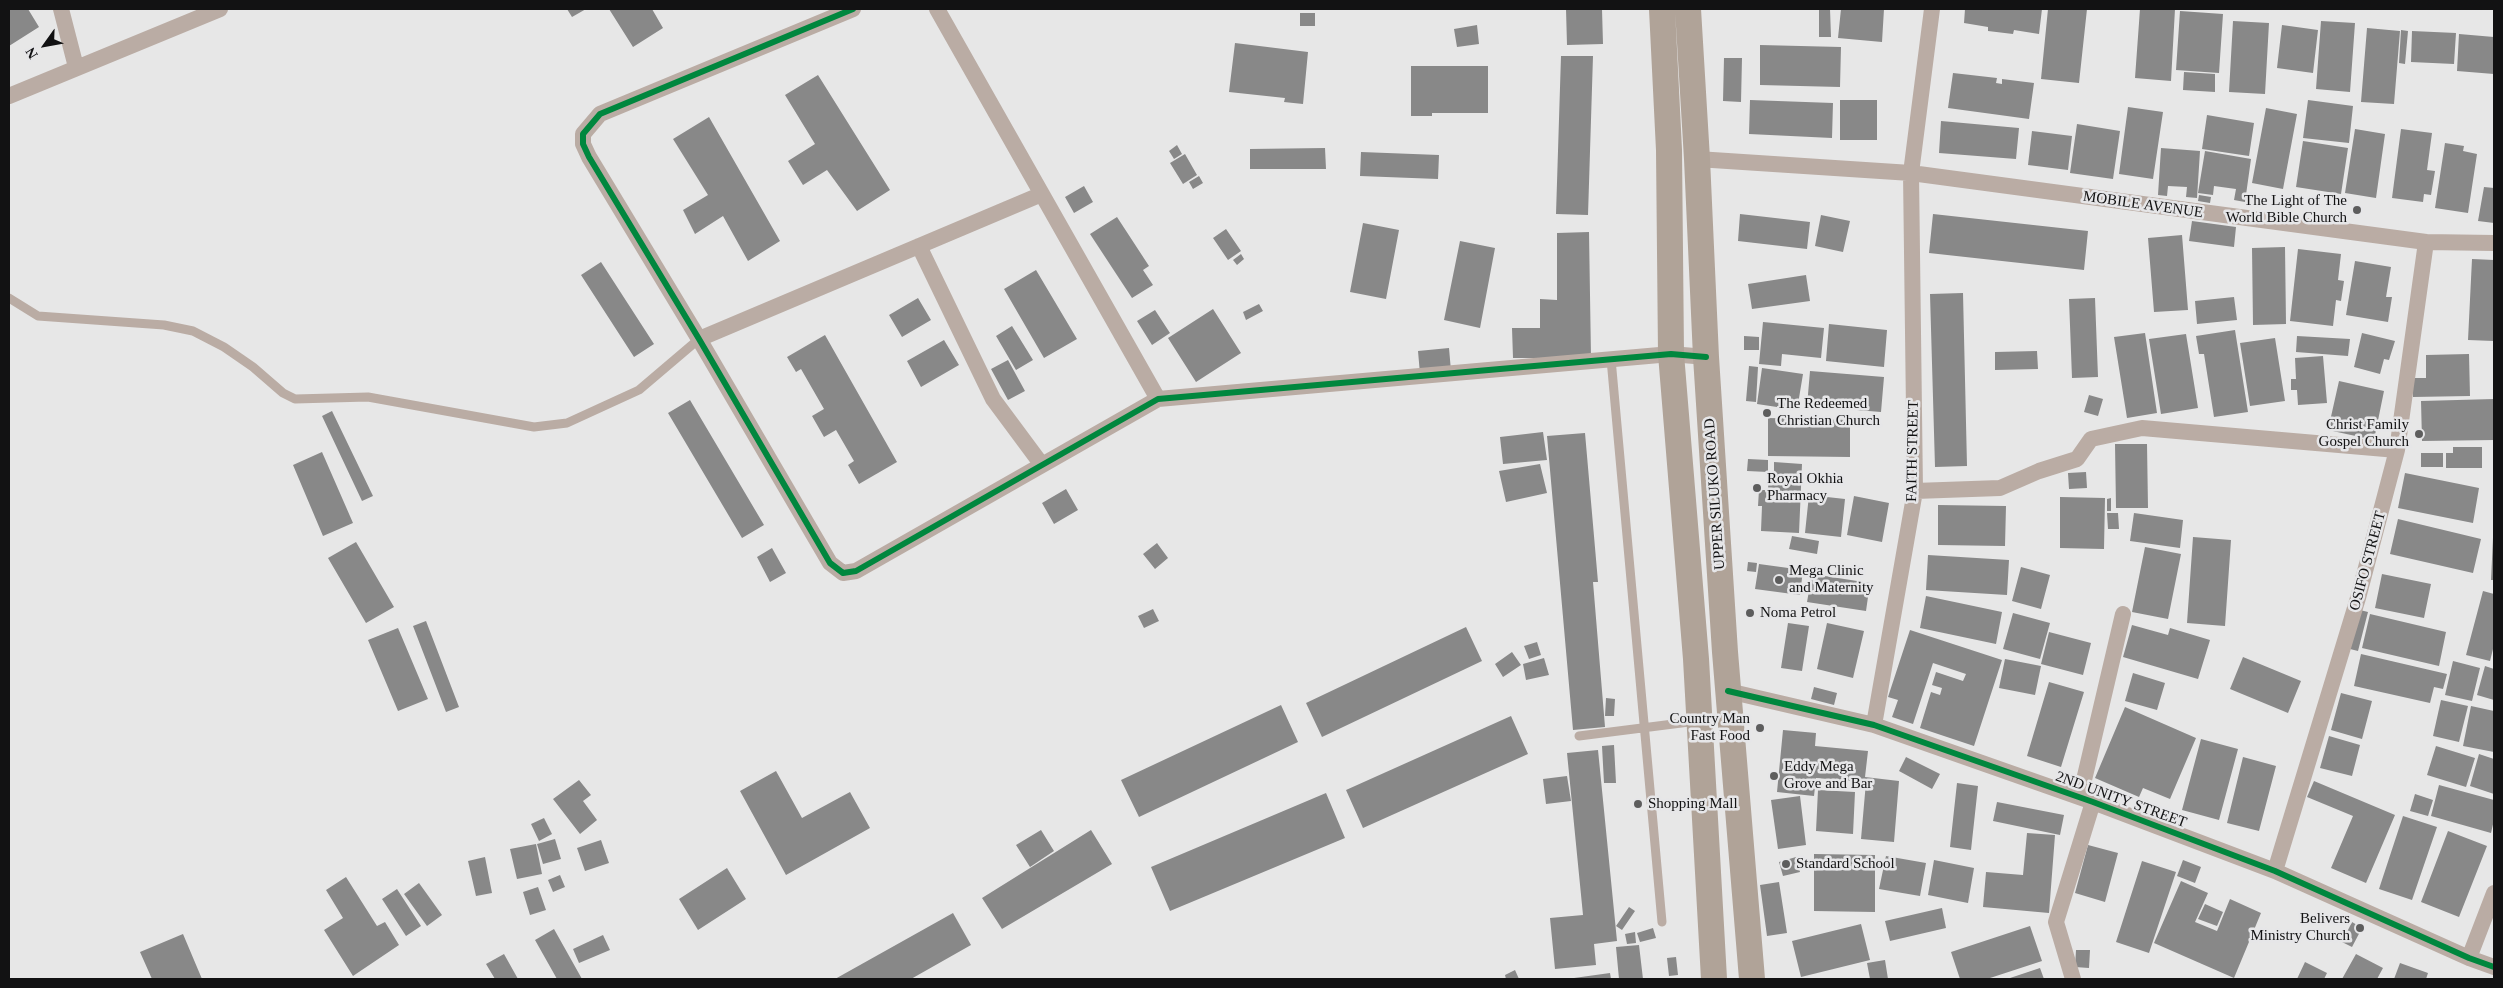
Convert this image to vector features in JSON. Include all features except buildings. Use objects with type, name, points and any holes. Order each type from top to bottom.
[{"type":"main road","name":"UPPER SILUKO ROAD","points":[[1662,9],[1669,150],[1671,354],[1700,720],[1714,979]]},
{"type":"main road","name":"UPPER SILUKO ROAD","points":[[1688,9],[1698,159],[1706,357],[1728,690],[1752,979]]},
{"type":"street","points":[[61,9],[76,67]]},
{"type":"street","points":[[9,96],[220,9]]},
{"type":"street","points":[[853,9],[600,114],[583,134],[583,144],[589,157],[699,339],[830,563],[843,574],[856,571],[1158,398],[1671,354],[1706,357]]},
{"type":"street","points":[[937,9],[1158,398]]},
{"type":"street","name":"FAITH STREET","points":[[1874,725],[1915,491],[1911,173],[1932,9]]},
{"type":"street","name":"MOBILE AVENUE","points":[[1698,159],[1911,173],[2426,242],[2494,243]]},
{"type":"street","points":[[699,339],[1042,194]]},
{"type":"street","name":"OSIFO STREET","points":[[2275,871],[2358,598],[2397,450],[2426,242]]},
{"type":"street","points":[[919,246],[993,399],[1042,465]]},
{"type":"street","points":[[1915,491],[2000,488],[2039,471],[2077,460],[2091,439],[2142,428],[2397,450]]},
{"type":"street","points":[[2073,979],[2056,922],[2087,800],[2123,614]]},
{"type":"street","name":"2ND UNITY STREET","points":[[1728,690],[1874,725],[2087,800],[2275,871],[2469,958],[2494,967]]},
{"type":"street","points":[[2469,958],[2494,893]]},
{"type":"lane","points":[[9,298],[38,316],[164,325],[193,331],[224,347],[254,367],[283,394],[295,400],[368,397],[534,427],[550,426],[575,420],[639,390],[699,339]]},
{"type":"lane","points":[[1611,359],[1646,726],[1662,922]]},
{"type":"lane","points":[[1579,736],[1700,720]]},
{"type":"cycle path","points":[[853,9],[600,114],[583,134],[583,144],[589,157],[699,339],[830,563],[843,573],[856,571],[1158,399],[1671,354],[1706,357]]},
{"type":"cycle path","points":[[1728,691],[1874,725],[2093,802],[2275,871],[2469,958],[2494,967]]},
{"type":"place","name":"The Light of The World Bible Church","points":[[2357,210]]},
{"type":"place","name":"The Redeemed Christian Church","points":[[1767,413]]},
{"type":"place","name":"Christ Family Gospel Church","points":[[2419,434]]},
{"type":"place","name":"Royal Okhia Pharmacy","points":[[1757,488]]},
{"type":"place","name":"Mega Clinic and Maternity","points":[[1779,580]]},
{"type":"place","name":"Noma Petrol","points":[[1750,613]]},
{"type":"place","name":"Country Man Fast Food","points":[[1760,728]]},
{"type":"place","name":"Eddy Mega Grove and Bar","points":[[1774,776]]},
{"type":"place","name":"Shopping Mall","points":[[1638,804]]},
{"type":"place","name":"Standard School","points":[[1786,864]]},
{"type":"place","name":"Belivers Ministry Church","points":[[2360,928]]}]
